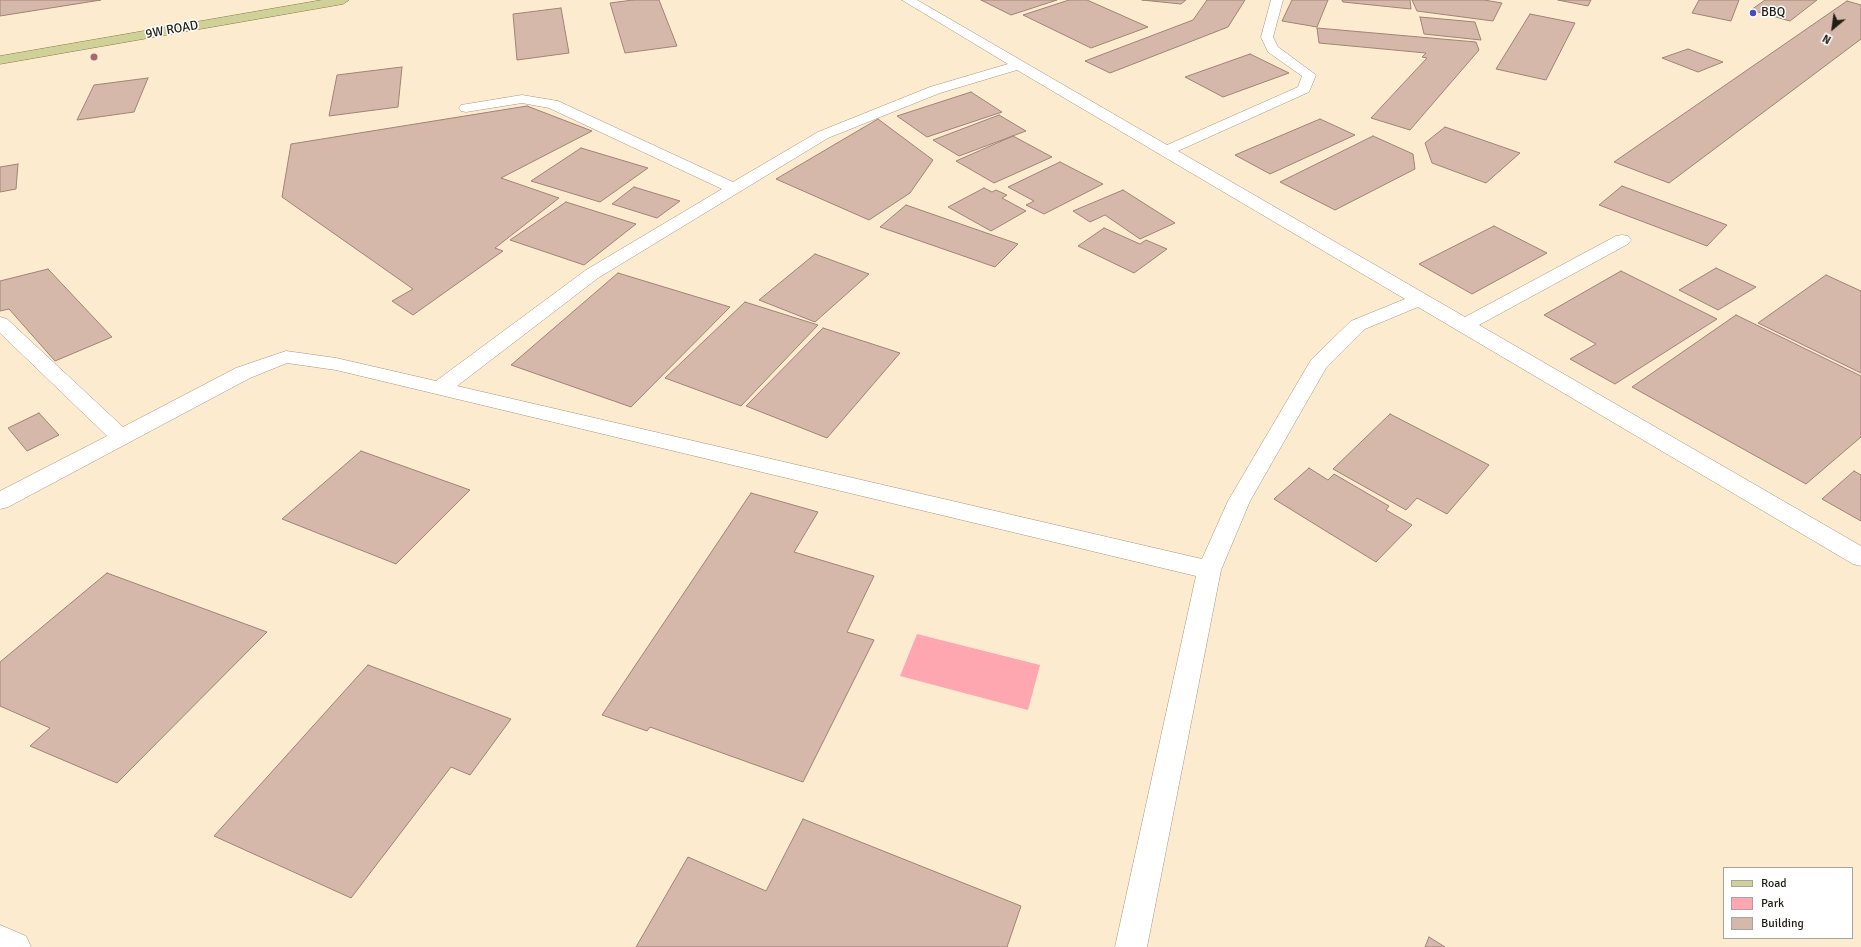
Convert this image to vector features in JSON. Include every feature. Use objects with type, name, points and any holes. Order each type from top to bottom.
[{"type":"main road","name":"9W ROAD","points":[[0,60],[343,0]]},
{"type":"street","points":[[908,0],[1861,557]]},
{"type":"street","points":[[1165,151],[1304,89],[1309,75],[1273,49],[1267,38],[1277,0]]},
{"type":"street","points":[[439,389],[592,274],[823,135],[935,90],[1019,65]]},
{"type":"street","points":[[466,108],[522,100],[553,104],[733,188]]},
{"type":"street","points":[[1464,325],[1622,240]]},
{"type":"street","points":[[1131,947],[1209,570],[1238,501],[1318,364],[1358,325],[1420,299]]},
{"type":"street","points":[[0,324],[121,437]]},
{"type":"street","points":[[0,501],[242,373],[286,357],[336,364],[1209,570]]},
{"type":"street","points":[[0,942],[14,947]]},
{"type":"green space","points":[[917,634],[1040,665],[1028,710],[900,676]]},
{"type":"building","points":[[0,0],[101,0],[0,16]]},
{"type":"building","points":[[633,0],[659,0],[677,46],[625,53],[610,3]]},
{"type":"building","points":[[981,0],[1057,0],[1011,15]]},
{"type":"building","points":[[1069,0],[1087,0],[1148,27],[1091,48],[1023,15]]},
{"type":"building","points":[[1142,0],[1186,0],[1181,4]]},
{"type":"building","points":[[1207,0],[1245,0],[1228,27],[1110,73],[1085,61],[1193,20]]},
{"type":"building","points":[[1292,0],[1328,0],[1317,27],[1282,21]]},
{"type":"building","points":[[1342,0],[1410,0],[1411,9],[1343,2]]},
{"type":"building","points":[[1412,0],[1484,0],[1502,3],[1493,21],[1417,11]]},
{"type":"building","points":[[1558,0],[1591,0],[1588,6]]},
{"type":"building","points":[[1699,0],[1739,0],[1731,21],[1692,13]]},
{"type":"building","points":[[1765,0],[1817,0],[1790,21],[1751,10]]},
{"type":"building","points":[[1847,1],[1861,5],[1861,39],[1669,183],[1614,162]]},
{"type":"building","points":[[561,8],[569,53],[517,60],[513,14]]},
{"type":"building","points":[[1530,14],[1575,23],[1546,80],[1496,69]]},
{"type":"building","points":[[1420,17],[1475,22],[1481,40],[1424,34]]},
{"type":"building","points":[[1317,28],[1476,42],[1479,50],[1410,130],[1371,118],[1427,58],[1422,57],[1426,53],[1319,43]]},
{"type":"building","points":[[1688,49],[1723,62],[1698,72],[1662,58]]},
{"type":"building","points":[[1250,54],[1289,73],[1223,97],[1185,77]]},
{"type":"building","points":[[402,67],[398,107],[329,116],[337,75]]},
{"type":"building","points":[[148,78],[134,112],[77,120],[94,85]]},
{"type":"building","points":[[971,92],[1002,112],[927,137],[897,116]]},
{"type":"building","points":[[527,106],[592,131],[501,178],[559,198],[495,248],[503,251],[413,315],[392,301],[413,289],[282,197],[291,144]]},
{"type":"building","points":[[999,115],[1026,131],[959,156],[933,140]]},
{"type":"building","points":[[878,119],[933,160],[910,193],[869,220],[776,179]]},
{"type":"building","points":[[1320,119],[1355,135],[1270,174],[1235,155]]},
{"type":"building","points":[[1445,127],[1520,153],[1486,183],[1432,163],[1425,143]]},
{"type":"building","points":[[1013,136],[1052,157],[994,183],[956,161]]},
{"type":"building","points":[[1373,136],[1413,154],[1415,169],[1335,210],[1280,182]]},
{"type":"building","points":[[581,148],[648,168],[600,202],[531,181]]},
{"type":"building","points":[[1060,162],[1103,184],[1044,214],[1026,205],[1034,201],[1008,187]]},
{"type":"building","points":[[18,164],[16,189],[0,192],[0,167]]},
{"type":"building","points":[[1622,186],[1727,225],[1707,246],[1599,205]]},
{"type":"building","points":[[634,187],[680,201],[657,218],[612,204]]},
{"type":"building","points":[[984,188],[992,192],[996,190],[1007,195],[1002,198],[1026,211],[991,231],[948,207]]},
{"type":"building","points":[[1123,190],[1175,223],[1140,239],[1105,215],[1090,222],[1073,211]]},
{"type":"building","points":[[566,202],[636,224],[584,265],[510,240]]},
{"type":"building","points":[[906,205],[1018,244],[995,267],[880,227]]},
{"type":"building","points":[[1494,226],[1547,253],[1472,294],[1419,264]]},
{"type":"building","points":[[1104,228],[1140,244],[1146,240],[1167,249],[1134,273],[1078,246]]},
{"type":"building","points":[[815,254],[869,274],[815,322],[759,300]]},
{"type":"building","points":[[1716,268],[1756,287],[1718,310],[1679,290]]},
{"type":"building","points":[[48,269],[112,337],[55,361],[9,309],[0,311],[0,281]]},
{"type":"building","points":[[1621,271],[1717,319],[1615,384],[1570,359],[1596,344],[1544,315]]},
{"type":"building","points":[[618,273],[730,307],[631,407],[511,365]]},
{"type":"building","points":[[1826,275],[1861,291],[1861,373],[1758,323]]},
{"type":"building","points":[[745,302],[818,325],[741,406],[665,378]]},
{"type":"building","points":[[1736,315],[1861,376],[1861,437],[1806,484],[1632,387]]},
{"type":"building","points":[[823,328],[900,353],[827,438],[746,406]]},
{"type":"building","points":[[39,413],[59,435],[27,451],[8,428]]},
{"type":"building","points":[[1390,414],[1489,465],[1447,514],[1417,498],[1406,510],[1333,469]]},
{"type":"building","points":[[361,451],[470,490],[396,564],[282,519]]},
{"type":"building","points":[[1309,468],[1328,480],[1334,474],[1389,506],[1386,510],[1412,525],[1376,562],[1274,499]]},
{"type":"building","points":[[1854,471],[1861,475],[1861,521],[1822,499]]},
{"type":"building","points":[[751,493],[818,512],[794,552],[874,576],[847,632],[874,640],[803,782],[650,727],[647,731],[602,715]]},
{"type":"building","points":[[107,573],[267,632],[117,783],[30,746],[50,728],[0,706],[0,662]]},
{"type":"building","points":[[368,665],[511,719],[470,775],[451,767],[351,898],[214,836]]},
{"type":"building","points":[[803,819],[1021,906],[1007,947],[636,947],[688,857],[766,891]]},
{"type":"building","points":[[1429,937],[1445,947],[1425,947]]},
{"type":"place","name":"BBQ","points":[[1753,13]]}]
